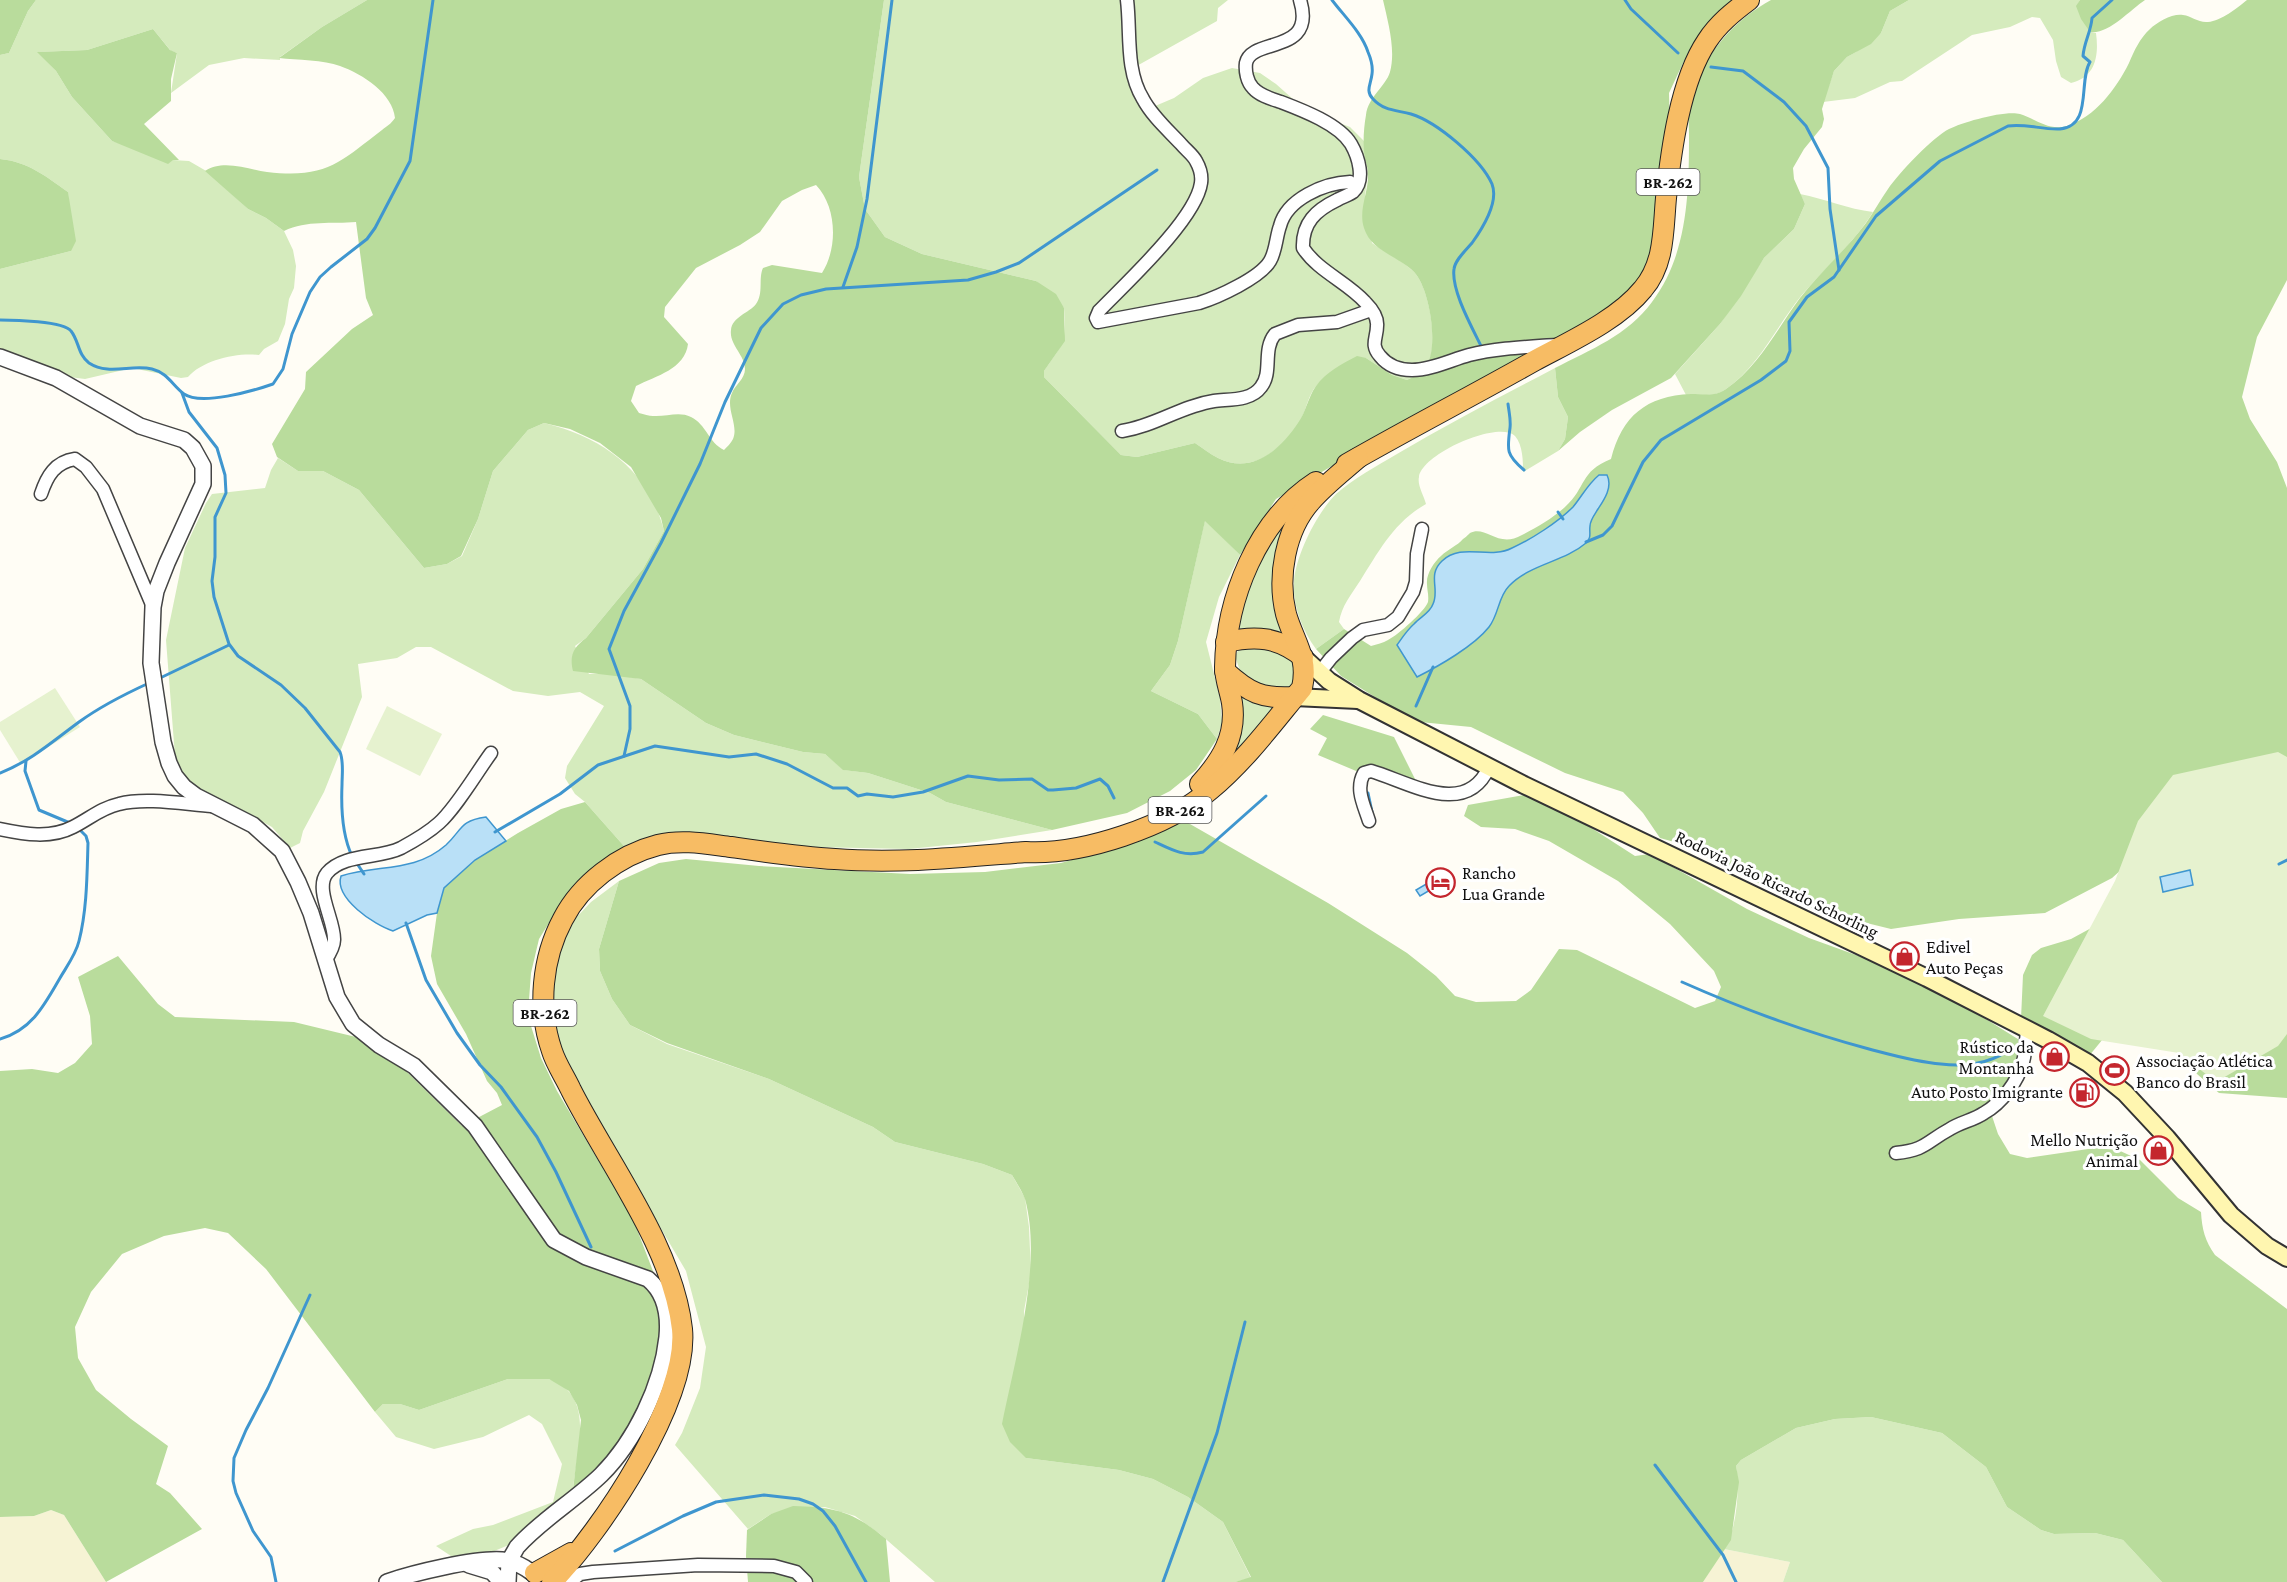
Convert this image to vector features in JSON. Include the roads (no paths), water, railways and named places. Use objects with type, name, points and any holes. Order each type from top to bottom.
[{"type":"highway","name":"BR-262","points":[[1026,852],[1125,827],[1181,801],[1197,788],[1216,766],[1229,743],[1233,716],[1225,671],[1230,614],[1241,579],[1261,542],[1284,508],[1313,484],[1566,344],[1619,311],[1643,289],[1659,260],[1665,233],[1666,200],[1672,154],[1687,85],[1706,42],[1725,19],[1749,0]]},
{"type":"highway","name":"BR-262","points":[[539,1576],[581,1547],[605,1516],[640,1460],[677,1377],[682,1332],[678,1305],[667,1269],[642,1217],[584,1116],[552,1051],[543,991],[553,937],[571,904],[590,883],[618,863],[658,845],[685,842],[796,856],[887,862],[1026,852],[1046,853],[1073,850],[1108,840],[1152,824],[1189,805],[1209,791],[1239,763],[1302,688],[1305,674],[1303,657],[1287,614],[1282,585],[1285,554],[1310,502],[1358,458]]},
{"type":"highway","points":[[1226,642],[1256,637],[1293,649],[1303,657]]},
{"type":"highway","points":[[1225,671],[1246,689],[1259,695],[1277,698],[1294,697]]},
{"type":"highway","points":[[558,1582],[581,1547]]},
{"type":"main road","name":"Rodovia João Ricardo Schorling","points":[[1303,657],[1329,681],[1359,700],[1489,767],[1927,978],[2088,1063],[2125,1093],[2167,1138],[2231,1215],[2267,1246],[2287,1258]]},
{"type":"main road","name":"Rodovia João Ricardo Schorling","points":[[1294,697],[1359,700]]},
{"type":"street","points":[[1127,0],[1131,55],[1142,99],[1196,160],[1201,173],[1201,184],[1185,217],[1171,236],[1099,311],[1096,318],[1098,322],[1215,298],[1262,271],[1269,263],[1280,224],[1286,212],[1296,201],[1343,182],[1350,182],[1356,187]]},
{"type":"street","points":[[1300,0],[1303,22],[1297,33],[1281,43],[1248,56],[1247,79],[1258,93],[1303,110],[1337,130],[1350,142],[1356,156],[1359,183],[1353,192],[1321,208],[1312,216],[1305,228],[1303,248],[1314,262],[1342,282],[1371,310],[1378,326],[1374,338],[1374,349],[1387,363],[1399,370],[1415,370],[1471,355],[1519,347],[1566,344]]},
{"type":"street","points":[[1122,431],[1154,423],[1197,405],[1249,396],[1263,384],[1266,376],[1268,347],[1275,334],[1298,325],[1337,322],[1371,310]]},
{"type":"street","points":[[0,357],[56,378],[140,426],[184,440],[193,448],[201,460],[203,483],[166,563],[156,591],[153,608],[151,663],[163,742],[169,763],[184,787],[253,825],[282,851],[306,903],[337,997],[353,1024],[379,1046],[414,1066],[475,1126],[554,1240],[586,1257],[648,1279],[656,1285],[665,1304],[668,1325],[662,1369],[652,1397],[626,1445],[601,1475],[525,1538],[509,1561],[510,1582]]},
{"type":"street","points":[[41,494],[46,480],[64,460],[75,459],[86,467],[102,489],[153,608]]},
{"type":"street","points":[[1320,672],[1352,638],[1363,630],[1388,625],[1398,617],[1408,603],[1416,582],[1417,554],[1422,529]]},
{"type":"street","points":[[325,961],[334,942],[333,928],[324,897],[323,884],[327,873],[349,861],[399,849],[426,833],[441,821],[491,753]]},
{"type":"street","points":[[1369,821],[1359,782],[1364,773],[1371,771],[1437,794],[1454,794],[1478,786],[1489,767]]},
{"type":"street","points":[[0,829],[42,835],[60,832],[70,829],[103,809],[121,803],[216,806]]},
{"type":"street","points":[[1896,1154],[1922,1148],[1948,1130],[1994,1106],[2006,1094],[2021,1068],[2027,1029]]},
{"type":"street","points":[[525,1538],[524,1554],[539,1576]]},
{"type":"street","points":[[387,1582],[484,1560],[509,1561],[539,1576]]},
{"type":"street","points":[[463,1564],[486,1569],[501,1582]]},
{"type":"street","points":[[570,1582],[580,1574],[593,1572],[698,1565],[774,1566],[796,1572],[806,1582]]},
{"type":"street","points":[[510,1582],[522,1574],[539,1576]]},
{"type":"water","points":[[1599,475],[1607,475],[1609,484],[1605,497],[1591,522],[1588,541],[1568,555],[1517,579],[1505,590],[1495,617],[1483,634],[1456,655],[1417,677],[1397,645],[1409,629],[1432,607],[1435,598],[1435,572],[1442,561],[1458,553],[1503,551],[1528,540],[1567,513]]},
{"type":"water","points":[[486,817],[506,841],[475,860],[444,888],[437,913],[427,915],[393,931],[366,917],[344,893],[340,884],[341,876],[421,860],[446,845],[466,823]]},
{"type":"water","points":[[2190,870],[2193,885],[2163,892],[2160,877]]},
{"type":"water","points":[[1433,880],[1437,886],[1420,896],[1416,890]]},
{"type":"waterway","points":[[0,320],[59,325],[71,331],[85,360],[89,363],[104,369],[152,369],[162,373],[184,394],[192,397],[227,396],[273,384],[283,369],[292,334],[310,292],[320,277],[367,239],[410,161],[433,0]]},
{"type":"waterway","points":[[843,287],[857,247],[867,199],[892,0]]},
{"type":"waterway","points":[[1332,0],[1357,31],[1370,57],[1372,74],[1369,90],[1373,99],[1386,108],[1421,118],[1445,133],[1468,153],[1492,184],[1493,199],[1485,223],[1454,269],[1459,299],[1483,350]]},
{"type":"waterway","points":[[1625,0],[1631,9],[1678,53]]},
{"type":"waterway","points":[[1586,542],[1603,535],[1612,526],[1643,462],[1661,440],[1761,380],[1786,361],[1790,351],[1789,322],[1807,297],[1834,277],[1876,216],[1940,161],[2008,126],[2060,129],[2070,126],[2077,120],[2081,111],[2090,62],[2083,56],[2092,18],[2112,0]]},
{"type":"waterway","points":[[1711,67],[1743,71],[1784,102],[1806,126],[1828,168],[1830,209],[1839,270]]},
{"type":"waterway","points":[[624,756],[630,729],[630,706],[609,649],[624,611],[700,464],[725,402],[761,328],[783,304],[801,295],[826,289],[968,280],[1019,263],[1157,170]]},
{"type":"waterway","points":[[182,393],[189,412],[217,448],[225,475],[226,493],[215,517],[215,557],[212,581],[214,597],[229,644],[238,656],[281,685],[305,708],[340,752],[343,821],[352,856]]},
{"type":"waterway","points":[[1508,404],[1509,452],[1524,470]]},
{"type":"waterway","points":[[1558,512],[1563,519]]},
{"type":"waterway","points":[[158,679],[229,645]]},
{"type":"waterway","points":[[1416,706],[1433,667]]},
{"type":"waterway","points":[[0,773],[32,757],[96,711],[149,683]]},
{"type":"waterway","points":[[495,832],[560,794],[598,765],[655,746],[729,757],[756,754],[787,764],[833,788],[847,788],[858,796],[867,794],[893,797],[923,792],[968,776],[999,780],[1032,779],[1048,790],[1076,788],[1100,779],[1108,786],[1114,798]]},
{"type":"waterway","points":[[26,761],[25,771],[39,810],[70,823]]},
{"type":"waterway","points":[[1368,793],[1372,812]]},
{"type":"waterway","points":[[1155,842],[1184,853],[1203,852],[1266,796]]},
{"type":"waterway","points":[[0,1039],[21,1029],[36,1015],[78,946],[85,905],[88,843],[86,836],[78,828]]},
{"type":"waterway","points":[[2279,864],[2287,860]]},
{"type":"waterway","points":[[356,862],[364,874]]},
{"type":"waterway","points":[[406,923],[426,980],[457,1033],[480,1065],[501,1087],[537,1137],[591,1247]]},
{"type":"waterway","points":[[1682,982],[1751,1011],[1798,1027],[1913,1060],[1967,1065],[1984,1062],[2007,1051]]},
{"type":"waterway","points":[[276,1582],[271,1557],[253,1531],[236,1493],[233,1481],[234,1458],[310,1295]]},
{"type":"waterway","points":[[1163,1582],[1217,1433],[1245,1322]]},
{"type":"waterway","points":[[1655,1465],[1723,1555],[1736,1582]]},
{"type":"waterway","points":[[615,1551],[683,1516],[716,1502],[764,1495],[799,1499],[823,1511],[835,1526],[866,1582]]},
{"type":"place","name":"Rancho Lua Grande","points":[[1441,883]]},
{"type":"place","name":"Edivel Auto Peças","points":[[1905,957]]},
{"type":"place","name":"Rústico da Montanha","points":[[2055,1057]]},
{"type":"place","name":"Associação Atlética Banco do Brasil","points":[[2115,1071]]},
{"type":"place","name":"Auto Posto Imigrante","points":[[2084,1092]]},
{"type":"place","name":"Mello Nutrição Animal","points":[[2159,1150]]}]
